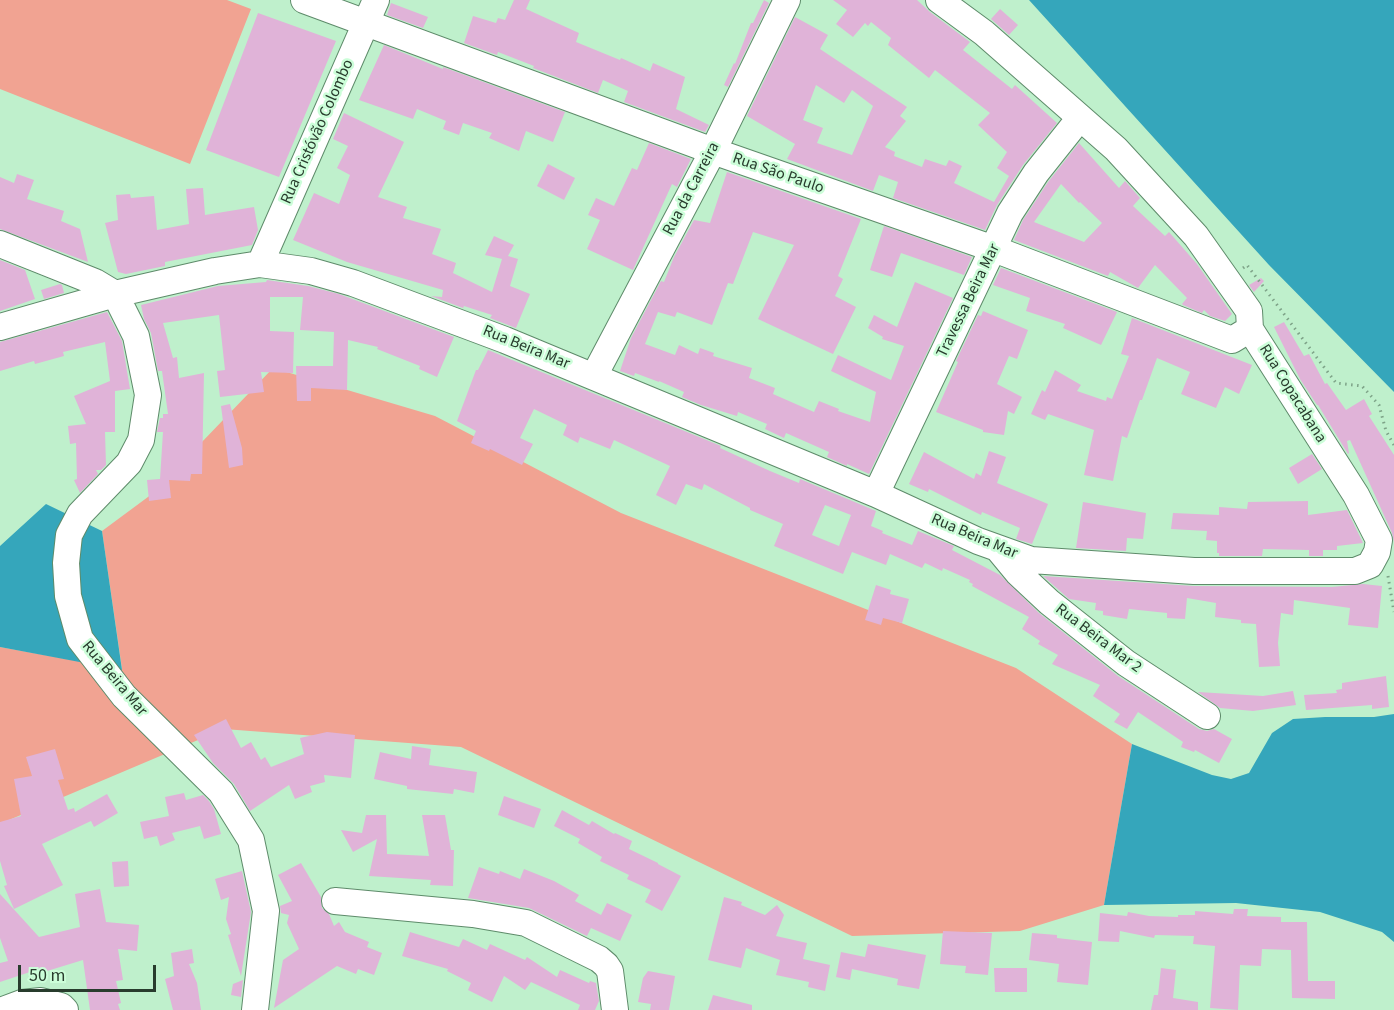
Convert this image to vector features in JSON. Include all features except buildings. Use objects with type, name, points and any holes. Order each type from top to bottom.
[{"type":"street","name":"Rua São Paulo","points":[[304,0],[713,151],[994,249],[1232,340],[1250,328]]},
{"type":"street","name":"Rua Cristóvão Colombo","points":[[260,264],[376,0]]},
{"type":"street","name":"Rua da Carreira","points":[[594,376],[713,151],[787,0]]},
{"type":"street","name":"Rua Copacabana","points":[[939,0],[984,33],[1079,119],[1116,149],[1196,237],[1249,311],[1250,328],[1356,495],[1379,540],[1377,552],[1370,565],[1355,571],[1194,571],[1031,560]]},
{"type":"street","name":"Travessa Beira Mar","points":[[876,494],[1010,213],[1036,172],[1079,119]]},
{"type":"street","points":[[0,244],[95,282],[115,294]]},
{"type":"street","name":"Rua Beira Mar","points":[[0,327],[115,294],[214,271],[260,264],[311,271],[353,283],[505,340],[876,494],[999,550],[1031,560]]},
{"type":"street","name":"Rua Beira Mar","points":[[115,294],[136,336],[148,395],[141,440],[129,463],[80,514],[69,535],[66,563],[68,596],[80,639],[124,696],[221,792],[251,840],[266,911],[255,1010]]},
{"type":"street","name":"Rua Beira Mar 2","points":[[999,550],[1018,573],[1058,609],[1126,663],[1207,716]]},
{"type":"street","points":[[335,901],[473,914],[526,923],[599,959],[606,965],[610,971],[615,1010]]},
{"type":"street","points":[[3,1010],[22,1003],[42,1001],[61,1006],[65,1010]]},
{"type":"path","points":[[1247,265],[1336,383],[1362,386],[1379,405],[1386,431],[1394,445]]},
{"type":"shaded area","points":[[0,0],[227,0],[251,9],[190,164],[0,89]]},
{"type":"shaded area","points":[[273,368],[435,416],[621,513],[1016,668],[1132,744],[1104,905],[1020,931],[852,936],[461,747],[224,729],[9,820],[0,830],[0,647],[122,669],[102,531],[152,494]]},
{"type":"water","points":[[1029,0],[1394,0],[1394,392],[1269,265]]},
{"type":"water","points":[[46,504],[102,531],[122,670],[0,647],[0,546]]},
{"type":"water","points":[[1394,714],[1394,942],[1382,932],[1320,912],[1236,903],[1104,905],[1132,744],[1212,775],[1231,779],[1249,773],[1272,733],[1293,719],[1374,717]]}]
